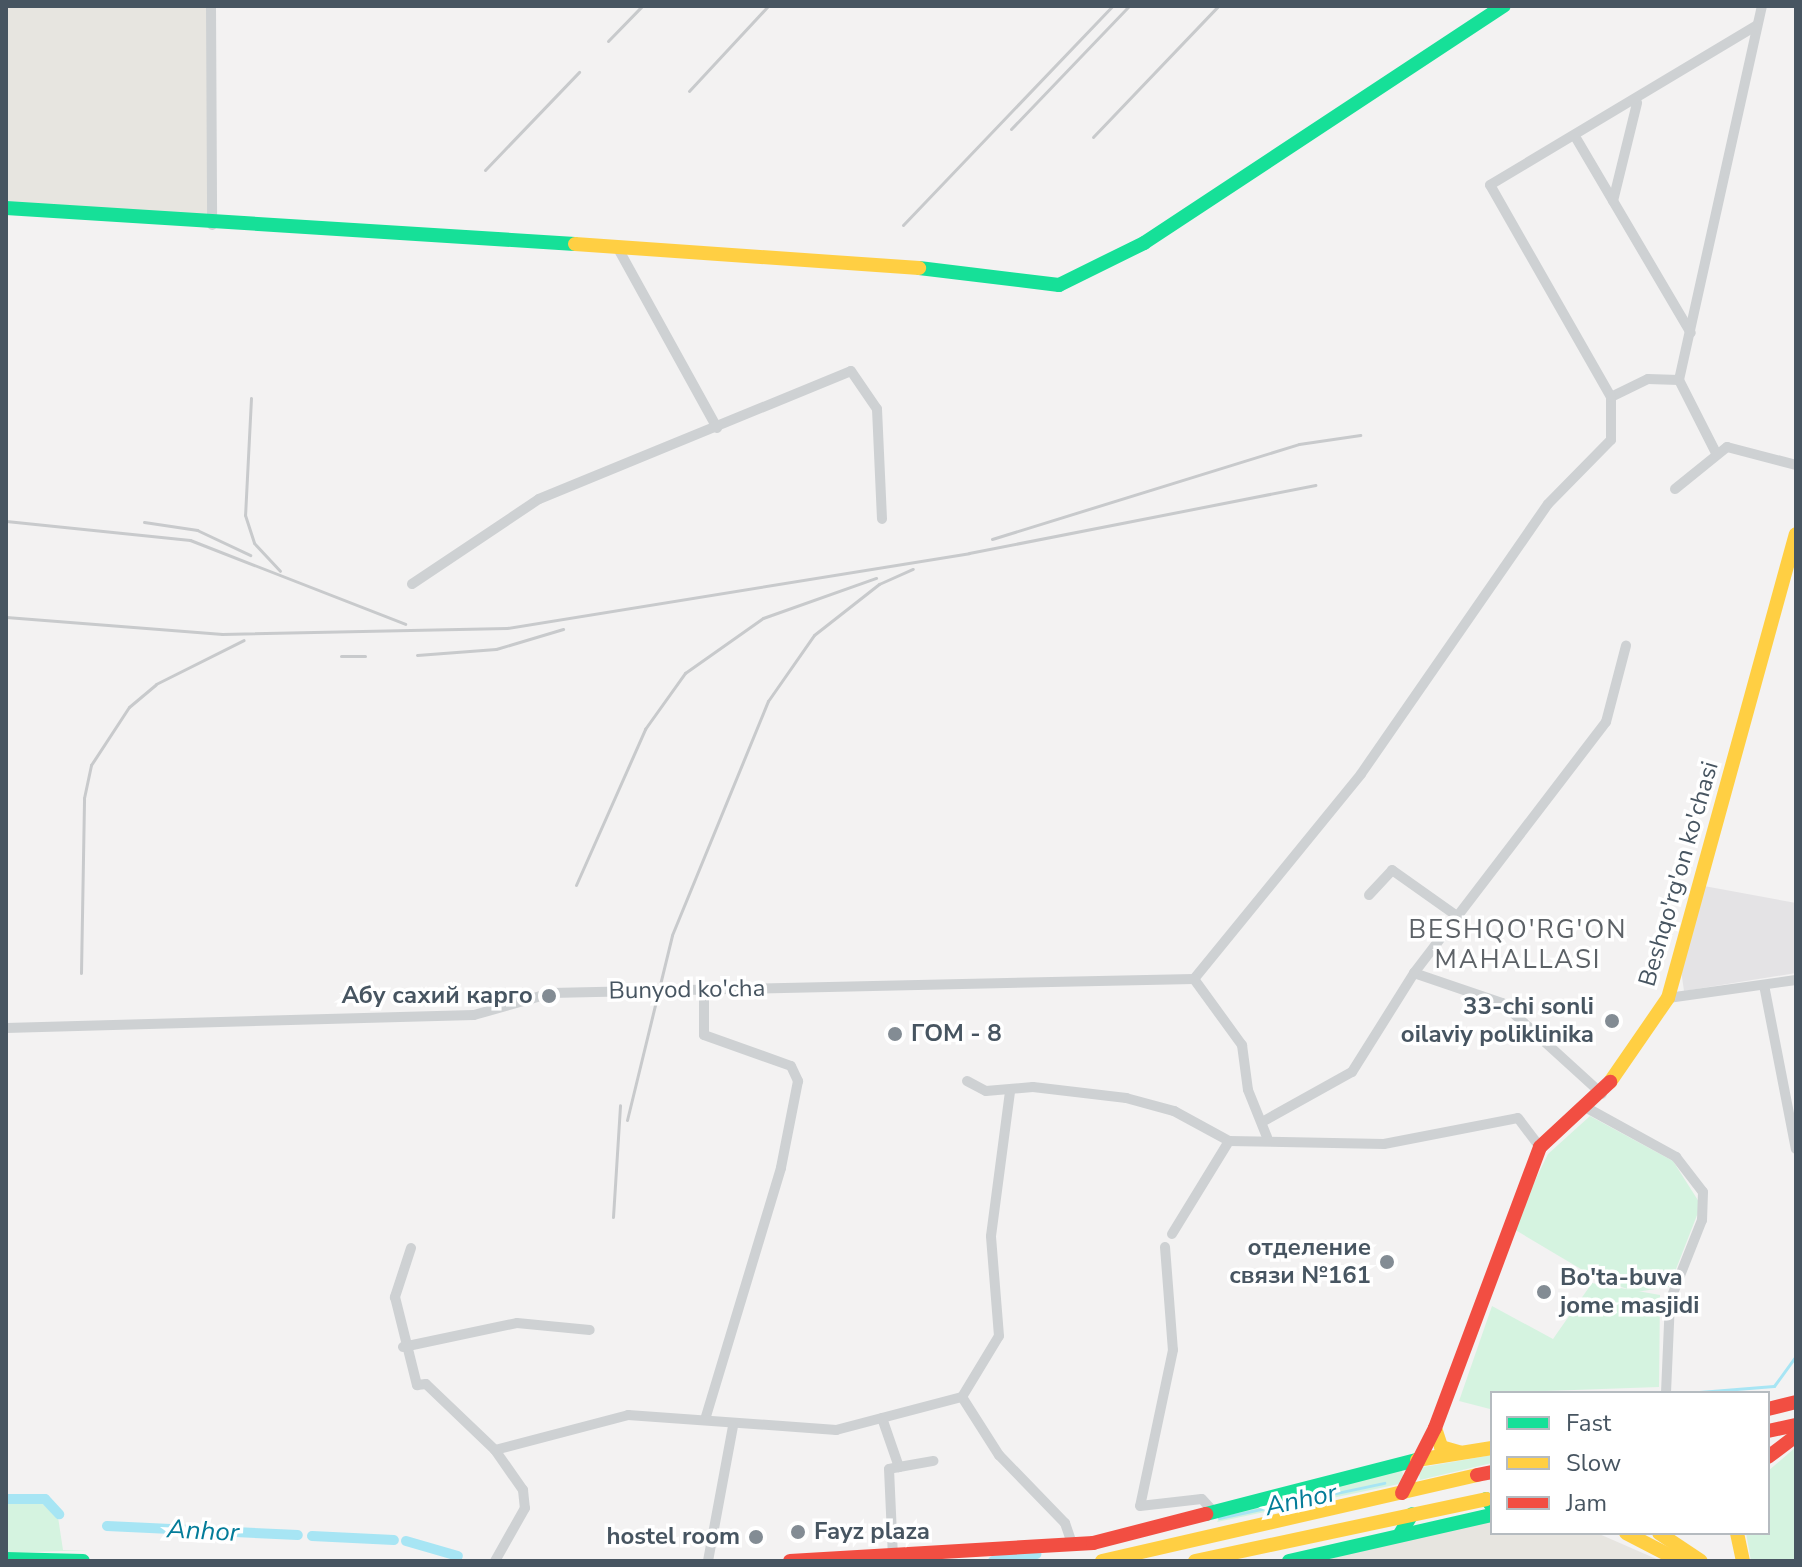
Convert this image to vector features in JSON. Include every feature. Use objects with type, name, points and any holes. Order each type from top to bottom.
[{"type":"main road","points":[[6,208],[212,225],[1068,283],[1144,243],[1504,6]]},
{"type":"main road","name":"Beshqo'rg'on ko'chasi","points":[[1402,1493],[1435,1428],[1540,1147],[1602,1094],[1668,998],[1796,534]]},
{"type":"main road","points":[[1770,1408],[1796,1402]]},
{"type":"main road","points":[[1770,1431],[1796,1425]]},
{"type":"main road","points":[[1435,1428],[1441,1447],[1462,1453]]},
{"type":"main road","points":[[1770,1456],[1796,1436]]},
{"type":"main road","points":[[790,1561],[1072,1543],[1417,1460],[1490,1448]]},
{"type":"main road","points":[[1102,1561],[1485,1474]]},
{"type":"main road","points":[[1195,1561],[1490,1500]]},
{"type":"main road","points":[[1400,1534],[1412,1514]]},
{"type":"main road","points":[[1289,1561],[1490,1515]]},
{"type":"main road","points":[[1630,1535],[1680,1561]]},
{"type":"main road","points":[[1662,1535],[1701,1561]]},
{"type":"main road","points":[[1737,1535],[1743,1561]]},
{"type":"main road","points":[[6,1559],[83,1561]]},
{"type":"street","points":[[211,6],[212,225]]},
{"type":"street","points":[[1716,453],[1679,380],[1762,6]]},
{"type":"street","points":[[1267,1137],[1242,1045],[1194,979],[1361,774],[1548,504],[1611,440],[1611,397],[1490,185],[1637,103],[1757,25]]},
{"type":"street","points":[[1613,201],[1637,103]]},
{"type":"street","points":[[1576,138],[1691,333]]},
{"type":"street","points":[[620,252],[717,428]]},
{"type":"street","points":[[412,584],[539,499],[851,371],[877,409],[882,519]]},
{"type":"street","points":[[1611,397],[1648,379],[1679,380]]},
{"type":"street","points":[[1675,489],[1727,447],[1796,465]]},
{"type":"street","points":[[1262,1122],[1352,1072],[1414,973],[1606,722],[1626,646]]},
{"type":"street","points":[[1369,895],[1392,870],[1457,916]]},
{"type":"street","points":[[1414,973],[1502,1003],[1602,1094]]},
{"type":"street","name":"Bunyod ko'cha","points":[[6,1028],[474,1015],[551,993],[1194,979]]},
{"type":"street","points":[[1668,998],[1796,980]]},
{"type":"street","points":[[1764,985],[1796,1149]]},
{"type":"street","points":[[704,992],[704,1035],[791,1066],[798,1081],[781,1168],[706,1417]]},
{"type":"street","points":[[967,1081],[1010,1091],[1126,1098],[1174,1111],[1229,1141],[1267,1137],[1384,1144],[1518,1118],[1540,1147]]},
{"type":"street","points":[[495,1450],[606,1418],[706,1417],[733,1426],[836,1430],[962,1397],[999,1336],[991,1236],[1010,1091]]},
{"type":"street","points":[[1587,1108],[1676,1157],[1703,1192],[1702,1220],[1670,1301],[1666,1391]]},
{"type":"street","points":[[1172,1234],[1229,1141]]},
{"type":"street","points":[[1165,1247],[1173,1350],[1140,1506],[1202,1499],[1212,1510]]},
{"type":"street","points":[[411,1248],[395,1297],[403,1347],[417,1385],[426,1384],[495,1450],[523,1490],[525,1508],[495,1561]]},
{"type":"street","points":[[403,1347],[517,1323],[590,1330]]},
{"type":"street","points":[[962,1397],[999,1455],[1065,1523],[1072,1543]]},
{"type":"street","points":[[882,1418],[899,1467]]},
{"type":"street","points":[[708,1561],[733,1426]]},
{"type":"street","points":[[893,1556],[889,1469],[933,1461]]},
{"type":"shaded area","points":[[6,6],[208,6],[208,215],[6,205]]},
{"type":"shaded area","points":[[1704,886],[1796,903],[1796,973],[1684,991],[1681,970]]},
{"type":"shaded area","points":[[1490,1521],[1490,1535],[1602,1535],[1661,1561],[1317,1561]]},
{"type":"green space","points":[[1590,1116],[1673,1161],[1701,1205],[1669,1287],[1636,1292],[1596,1278],[1512,1228],[1548,1154]]},
{"type":"green space","points":[[1592,1283],[1660,1295],[1659,1387],[1490,1391],[1490,1409],[1459,1401],[1492,1306],[1553,1339]]},
{"type":"green space","points":[[1796,1447],[1796,1561],[1751,1561],[1746,1535],[1770,1535],[1770,1469]]},
{"type":"green space","points":[[1490,1455],[1490,1463],[1420,1480],[1418,1468]]},
{"type":"green space","points":[[1402,1470],[1404,1483],[1217,1522],[1221,1515]]},
{"type":"green space","points":[[6,1503],[43,1504],[58,1517],[63,1550],[90,1550],[6,1553]]},
{"type":"waterway","name":"Anhor","points":[[1712,1391],[1774,1386],[1796,1356]]},
{"type":"waterway","name":"Anhor","points":[[1219,1518],[1384,1483]]},
{"type":"waterway","name":"Anhor","points":[[6,1499],[45,1499],[59,1514]]},
{"type":"waterway","name":"Anhor","points":[[107,1526],[298,1535]]},
{"type":"waterway","name":"Anhor","points":[[312,1536],[394,1540]]},
{"type":"waterway","name":"Anhor","points":[[406,1541],[458,1556]]},
{"type":"waterway","name":"Anhor","points":[[993,1561],[1036,1554]]},
{"type":"railway","points":[[608,41],[642,6]]},
{"type":"railway","points":[[689,91],[768,6]]},
{"type":"railway","points":[[903,225],[1112,6]]},
{"type":"railway","points":[[1011,129],[1129,6]]},
{"type":"railway","points":[[1093,137],[1218,6]]},
{"type":"railway","points":[[485,170],[579,72]]},
{"type":"railway","points":[[251,398],[245,515],[254,543],[280,571]]},
{"type":"railway","points":[[992,539],[1299,444],[1360,435]]},
{"type":"railway","points":[[6,617],[222,634],[507,628],[969,553],[1315,485]]},
{"type":"railway","points":[[6,521],[190,540],[405,624]]},
{"type":"railway","points":[[144,522],[197,530],[250,555]]},
{"type":"railway","points":[[627,1120],[672,935],[768,701],[814,635],[879,584],[913,569]]},
{"type":"railway","points":[[576,885],[645,729],[685,673],[763,618],[876,578]]},
{"type":"railway","points":[[417,655],[496,649],[563,629]]},
{"type":"railway","points":[[81,973],[84,798],[91,765],[129,707],[156,684],[244,640]]},
{"type":"railway","points":[[341,656],[365,656]]},
{"type":"railway","points":[[613,1217],[620,1105]]},
{"type":"traffic: fast","points":[[919,268],[1059,285],[1144,243],[1504,6]]},
{"type":"traffic: fast","points":[[6,208],[575,244]]},
{"type":"traffic: fast","points":[[1206,1514],[1417,1460]]},
{"type":"traffic: fast","points":[[1486,1499],[1490,1504]]},
{"type":"traffic: fast","points":[[1400,1534],[1412,1514]]},
{"type":"traffic: fast","points":[[1289,1561],[1490,1515]]},
{"type":"traffic: fast","points":[[6,1559],[83,1561]]},
{"type":"traffic: slow","points":[[575,244],[919,268]]},
{"type":"traffic: slow","points":[[1610,1082],[1668,998],[1796,534]]},
{"type":"traffic: slow","points":[[1435,1428],[1441,1447],[1459,1452]]},
{"type":"traffic: slow","points":[[1417,1460],[1490,1448]]},
{"type":"traffic: slow","points":[[1102,1561],[1477,1475]]},
{"type":"traffic: slow","points":[[1195,1561],[1486,1499]]},
{"type":"traffic: slow","points":[[1630,1535],[1680,1561]]},
{"type":"traffic: slow","points":[[1662,1535],[1701,1561]]},
{"type":"traffic: slow","points":[[1737,1535],[1743,1561]]},
{"type":"traffic: jam","points":[[1402,1493],[1435,1428],[1540,1147],[1610,1082]]},
{"type":"traffic: jam","points":[[1770,1408],[1796,1402]]},
{"type":"traffic: jam","points":[[1770,1431],[1796,1425]]},
{"type":"traffic: jam","points":[[1770,1456],[1796,1436]]},
{"type":"traffic: jam","points":[[1477,1475],[1490,1472]]},
{"type":"traffic: jam","points":[[790,1561],[1093,1543],[1206,1514]]},
{"type":"place","name":"Абу сахий карго","points":[[549,996]]},
{"type":"place","name":"33-chi sonli oilaviy poliklinika","points":[[1612,1021]]},
{"type":"place","name":"ГОМ - 8","points":[[895,1034]]},
{"type":"place","name":"отделение связи №161","points":[[1387,1262]]},
{"type":"place","name":"Bo'ta-buva jome masjidi","points":[[1544,1292]]},
{"type":"place","name":"Fayz plaza","points":[[798,1532]]},
{"type":"place","name":"hostel room","points":[[756,1537]]},
{"type":"district","name":"BESHQO'RG'ON MAHALLASI","points":[[1518,945]]}]
